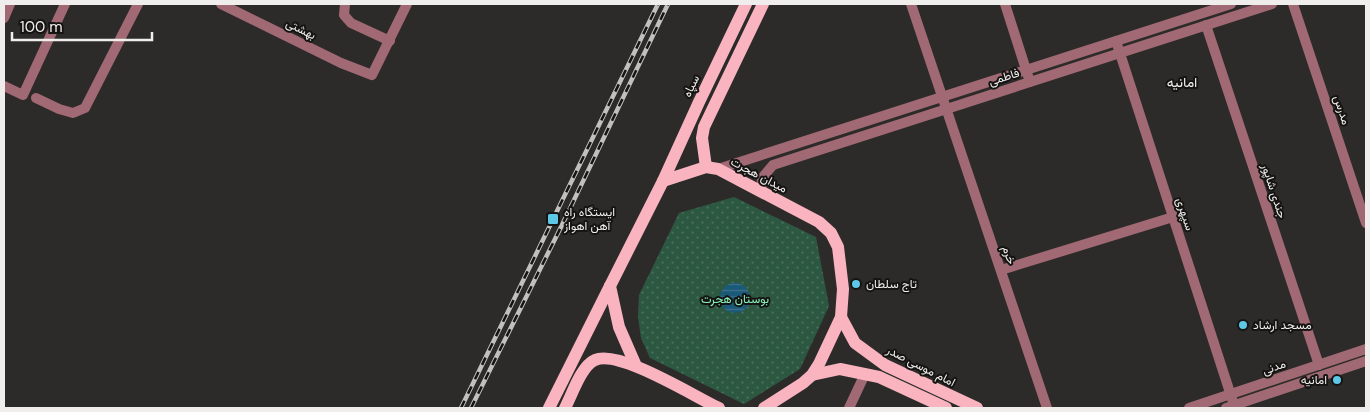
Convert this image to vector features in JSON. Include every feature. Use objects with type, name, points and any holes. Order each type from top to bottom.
[{"type":"main road","name":"سپاه","points":[[664,181],[746,4]]},
{"type":"main road","points":[[548,408],[664,181],[712,168],[702,138],[704,127],[763,4]]},
{"type":"main road","name":"میدان هجرت","points":[[712,168],[819,222],[831,232],[838,247],[842,289],[841,317],[812,375],[764,408]]},
{"type":"main road","points":[[610,286],[619,327],[636,366]]},
{"type":"main road","name":"امام موسی صدر","points":[[841,317],[855,343],[885,365],[977,408]]},
{"type":"main road","points":[[565,408],[585,368],[595,360],[608,358],[636,366],[716,408]]},
{"type":"main road","points":[[812,375],[840,368],[879,377],[946,408]]},
{"type":"street","points":[[4,18],[10,4]]},
{"type":"street","points":[[4,86],[23,95],[65,4]]},
{"type":"street","points":[[36,98],[59,109],[73,113],[85,108],[138,4]]},
{"type":"street","name":"بهشتی","points":[[221,4],[341,63],[372,75],[390,41]]},
{"type":"street","points":[[345,4],[344,15],[351,23],[390,41],[407,4]]},
{"type":"street","points":[[911,4],[942,96]]},
{"type":"street","points":[[1005,4],[1030,82]]},
{"type":"street","name":"فاطمی","points":[[712,168],[1231,4]]},
{"type":"street","name":"فاطمی","points":[[762,192],[762,178],[773,165],[1272,4]]},
{"type":"street","name":"مدرس","points":[[1293,4],[1366,223]]},
{"type":"street","name":"جندی شاپور","points":[[1206,25],[1319,365]]},
{"type":"street","name":"سپهری","points":[[1116,40],[1231,394],[1232,407]]},
{"type":"street","name":"خرم","points":[[942,96],[1047,408]]},
{"type":"street","points":[[1000,270],[1173,217]]},
{"type":"street","name":"مدنی","points":[[1189,408],[1366,349]]},
{"type":"street","name":"مدنی","points":[[1232,407],[1366,361]]},
{"type":"street","points":[[848,408],[865,374]]},
{"type":"green space","name":"بوستان هجرت","points":[[734,197],[816,237],[829,306],[800,369],[744,404],[650,358],[641,338],[638,317],[639,295],[679,213]]},
{"type":"water","points":[[735,283],[746,287],[750,298],[746,309],[735,313],[724,309],[720,298],[724,287]]},
{"type":"railway","points":[[461,408],[658,4]]},
{"type":"railway","points":[[471,408],[562,225],[668,4]]},
{"type":"place","name":"ایستگاه راه آهن اهواز","points":[[553,219]]},
{"type":"place","name":"تاج سلطان","points":[[856,284]]},
{"type":"place","name":"مسجد ارشاد","points":[[1243,325]]},
{"type":"place","name":"امانیه","points":[[1337,380]]},
{"type":"district","name":"امانیه","points":[[1182,82]]}]
